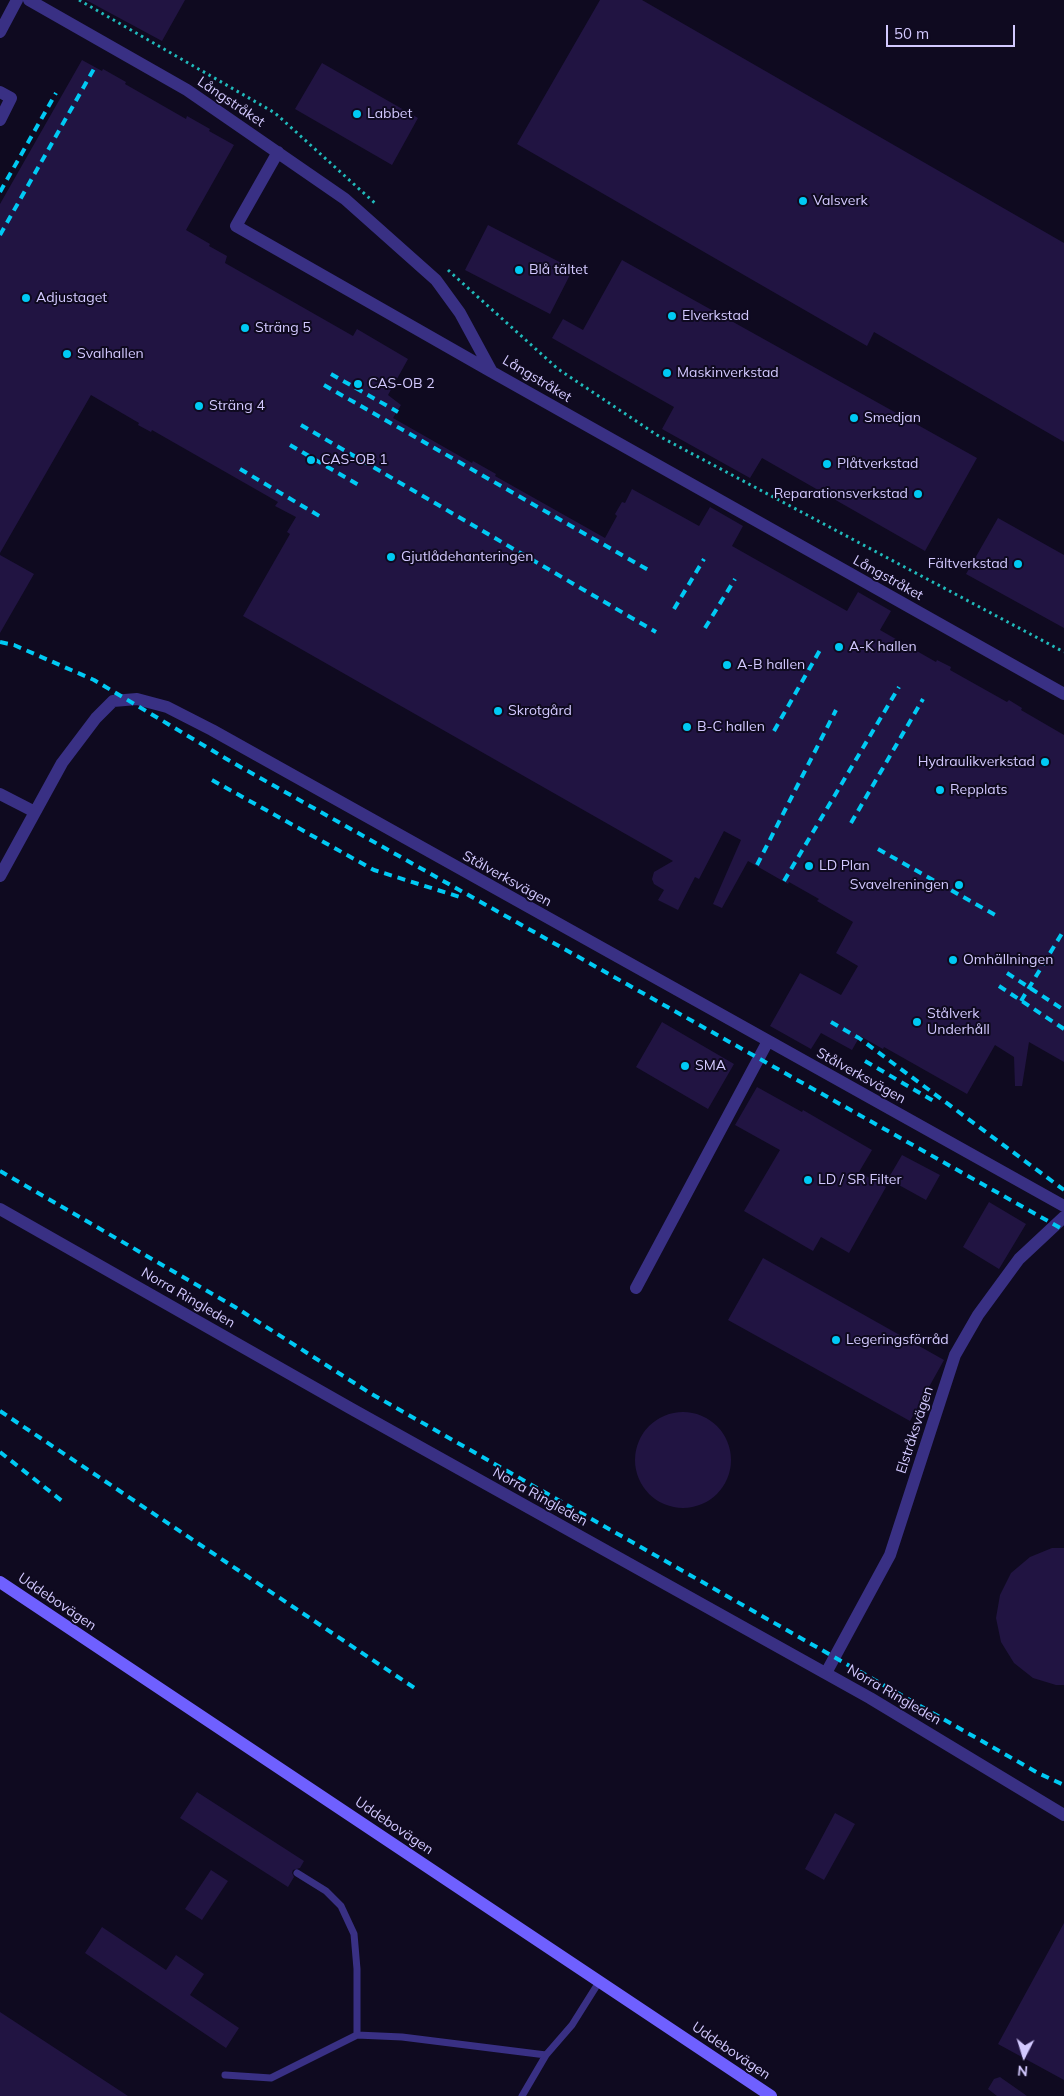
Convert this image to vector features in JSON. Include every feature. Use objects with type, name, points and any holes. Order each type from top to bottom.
[{"type":"street","points":[[0,32],[17,0]]},
{"type":"street","name":"Långstråket","points":[[29,0],[187,90],[346,198],[436,280],[460,313],[492,372],[1064,694]]},
{"type":"street","points":[[0,92],[11,98],[0,120]]},
{"type":"street","points":[[278,152],[236,226],[492,372]]},
{"type":"street","name":"Stålverksvägen","points":[[0,876],[62,763],[96,718],[113,701],[137,699],[167,707],[212,730],[1064,1206]]},
{"type":"street","points":[[0,794],[35,812]]},
{"type":"street","points":[[636,1288],[768,1041]]},
{"type":"street","name":"Norra Ringleden","points":[[0,1209],[350,1408],[826,1673],[1064,1815]]},
{"type":"street","name":"Elstråksvägen","points":[[826,1673],[890,1555],[955,1355],[978,1315],[1019,1259],[1064,1216]]},
{"type":"street","name":"Uddebovägen","points":[[0,1582],[771,2096]]},
{"type":"lane","points":[[297,1873],[326,1891],[341,1906],[354,1934],[357,1969],[357,2035]]},
{"type":"lane","points":[[522,2096],[546,2055],[572,2025],[599,1982]]},
{"type":"lane","points":[[225,2075],[270,2078],[357,2035],[402,2037],[546,2055]]},
{"type":"path","points":[[79,0],[87,2],[275,113],[377,206]]},
{"type":"path","points":[[443,265],[558,369],[656,436],[1064,652]]},
{"type":"building","points":[[86,0],[185,0],[162,41]]},
{"type":"building","name":"Valsverk","points":[[600,0],[642,0],[1064,243],[1064,442],[874,332],[867,346],[517,144]]},
{"type":"building","points":[[82,60],[102,71],[103,69],[126,82],[125,84],[186,119],[187,116],[234,145],[186,230],[227,256],[225,263],[353,336],[357,329],[408,359],[388,395],[401,405],[393,418],[472,463],[473,461],[496,474],[495,476],[605,538],[617,516],[615,514],[622,502],[625,503],[632,489],[699,526],[710,507],[743,526],[732,546],[847,611],[858,592],[891,611],[880,630],[936,662],[937,660],[951,667],[950,670],[1007,702],[1009,700],[1022,708],[1021,710],[1064,735],[1064,1062],[1029,1042],[1022,1086],[1015,1086],[1014,1057],[995,1045],[967,1094],[884,1047],[883,1049],[860,1036],[852,1050],[821,1033],[811,1049],[770,1026],[800,973],[841,995],[858,966],[836,953],[853,922],[817,901],[819,899],[748,861],[722,908],[713,904],[741,840],[724,831],[699,879],[695,877],[678,910],[658,900],[664,890],[654,884],[652,879],[654,872],[673,861],[243,616],[290,534],[287,532],[296,517],[275,506],[278,502],[152,430],[151,432],[138,425],[139,423],[91,395],[0,553],[0,204]]},
{"type":"building","name":"Labbet","points":[[322,63],[418,118],[392,165],[295,109]]},
{"type":"building","name":"Blå tältet","points":[[488,225],[573,269],[550,314],[465,270]]},
{"type":"building","points":[[622,260],[977,458],[925,551],[762,458],[750,478],[662,429],[674,407],[552,338],[563,319],[583,330]]},
{"type":"building","name":"Fältverkstad","points":[[998,518],[1064,555],[1064,628],[966,574]]},
{"type":"building","points":[[0,555],[34,574],[0,633]]},
{"type":"building","name":"SMA","points":[[662,1022],[734,1064],[708,1109],[636,1067]]},
{"type":"building","name":"LD / SR Filter","points":[[757,1087],[802,1112],[803,1110],[872,1150],[859,1172],[886,1187],[849,1253],[821,1237],[813,1251],[744,1211],[780,1150],[735,1125]]},
{"type":"building","points":[[902,1155],[940,1175],[926,1200],[888,1179]]},
{"type":"building","points":[[989,1202],[1026,1224],[999,1269],[963,1247]]},
{"type":"building","name":"Legeringsförråd","points":[[763,1258],[944,1360],[910,1421],[728,1320]]},
{"type":"building","points":[[683,1412],[701,1416],[717,1426],[727,1442],[731,1460],[727,1478],[717,1494],[701,1504],[683,1508],[665,1504],[649,1494],[639,1478],[635,1460],[639,1442],[649,1426],[665,1416]]},
{"type":"building","points":[[1052,1548],[1064,1548],[1064,1685],[1056,1685],[1033,1678],[1014,1663],[1001,1642],[996,1618],[1000,1595],[1011,1573],[1030,1557]]},
{"type":"building","points":[[197,1792],[304,1861],[300,1868],[293,1870],[294,1877],[288,1887],[180,1818]]},
{"type":"building","points":[[835,1813],[855,1824],[824,1880],[805,1869]]},
{"type":"building","points":[[211,1870],[228,1881],[202,1920],[185,1909]]},
{"type":"building","points":[[1064,1923],[1064,2080],[998,2044]]},
{"type":"building","points":[[102,1927],[166,1970],[176,1955],[204,1974],[190,1995],[239,2028],[226,2048],[85,1953]]},
{"type":"building","points":[[0,2012],[128,2096],[0,2096]]},
{"type":"building","points":[[1000,2077],[1027,2096],[997,2096],[988,2089],[994,2079]]},
{"type":"railway","points":[[0,235],[95,67]]},
{"type":"railway","points":[[0,192],[56,93]]},
{"type":"railway","points":[[331,374],[398,412]]},
{"type":"railway","points":[[324,385],[650,571]]},
{"type":"railway","points":[[301,425],[656,632]]},
{"type":"railway","points":[[290,445],[362,487]]},
{"type":"railway","points":[[240,469],[321,517]]},
{"type":"railway","points":[[674,609],[704,559]]},
{"type":"railway","points":[[705,628],[735,579]]},
{"type":"railway","points":[[0,642],[14,645],[94,680],[230,761],[1064,1230]]},
{"type":"railway","points":[[774,731],[820,650]]},
{"type":"railway","points":[[784,881],[899,687]]},
{"type":"railway","points":[[851,823],[923,699]]},
{"type":"railway","points":[[757,865],[836,710]]},
{"type":"railway","points":[[212,780],[374,870],[463,898]]},
{"type":"railway","points":[[878,849],[997,916]]},
{"type":"railway","points":[[1021,1001],[1064,930]]},
{"type":"railway","points":[[1007,973],[1064,1010]]},
{"type":"railway","points":[[999,986],[1064,1029]]},
{"type":"railway","points":[[831,1022],[859,1038],[1064,1190]]},
{"type":"railway","points":[[865,1061],[937,1103]]},
{"type":"railway","points":[[0,1171],[235,1307],[370,1393],[1038,1773],[1064,1785]]},
{"type":"railway","points":[[0,1411],[419,1691]]},
{"type":"railway","points":[[0,1452],[62,1501]]},
{"type":"place","name":"Labbet","points":[[357,114]]},
{"type":"place","name":"Valsverk","points":[[803,201]]},
{"type":"place","name":"Blå tältet","points":[[519,270]]},
{"type":"place","name":"Adjustaget","points":[[26,298]]},
{"type":"place","name":"Elverkstad","points":[[672,316]]},
{"type":"place","name":"Sträng 5","points":[[245,328]]},
{"type":"place","name":"Svalhallen","points":[[67,354]]},
{"type":"place","name":"Maskinverkstad","points":[[667,373]]},
{"type":"place","name":"CAS-OB 2","points":[[358,384]]},
{"type":"place","name":"Sträng 4","points":[[199,406]]},
{"type":"place","name":"Smedjan","points":[[854,418]]},
{"type":"place","name":"CAS-OB 1","points":[[311,460]]},
{"type":"place","name":"Plåtverkstad","points":[[827,464]]},
{"type":"place","name":"Reparationsverkstad","points":[[918,494]]},
{"type":"place","name":"Gjutlådehanteringen","points":[[391,557]]},
{"type":"place","name":"Fältverkstad","points":[[1018,564]]},
{"type":"place","name":"A-K hallen","points":[[839,647]]},
{"type":"place","name":"A-B hallen","points":[[727,665]]},
{"type":"place","name":"Skrotgård","points":[[498,711]]},
{"type":"place","name":"B-C hallen","points":[[687,727]]},
{"type":"place","name":"Hydraulikverkstad","points":[[1045,762]]},
{"type":"place","name":"Repplats","points":[[940,790]]},
{"type":"place","name":"LD Plan","points":[[809,866]]},
{"type":"place","name":"Svavelreningen","points":[[959,885]]},
{"type":"place","name":"Omhällningen","points":[[953,960]]},
{"type":"place","name":"Stålverk Underhåll","points":[[917,1022]]},
{"type":"place","name":"SMA","points":[[685,1066]]},
{"type":"place","name":"LD / SR Filter","points":[[808,1180]]},
{"type":"place","name":"Legeringsförråd","points":[[836,1340]]}]
